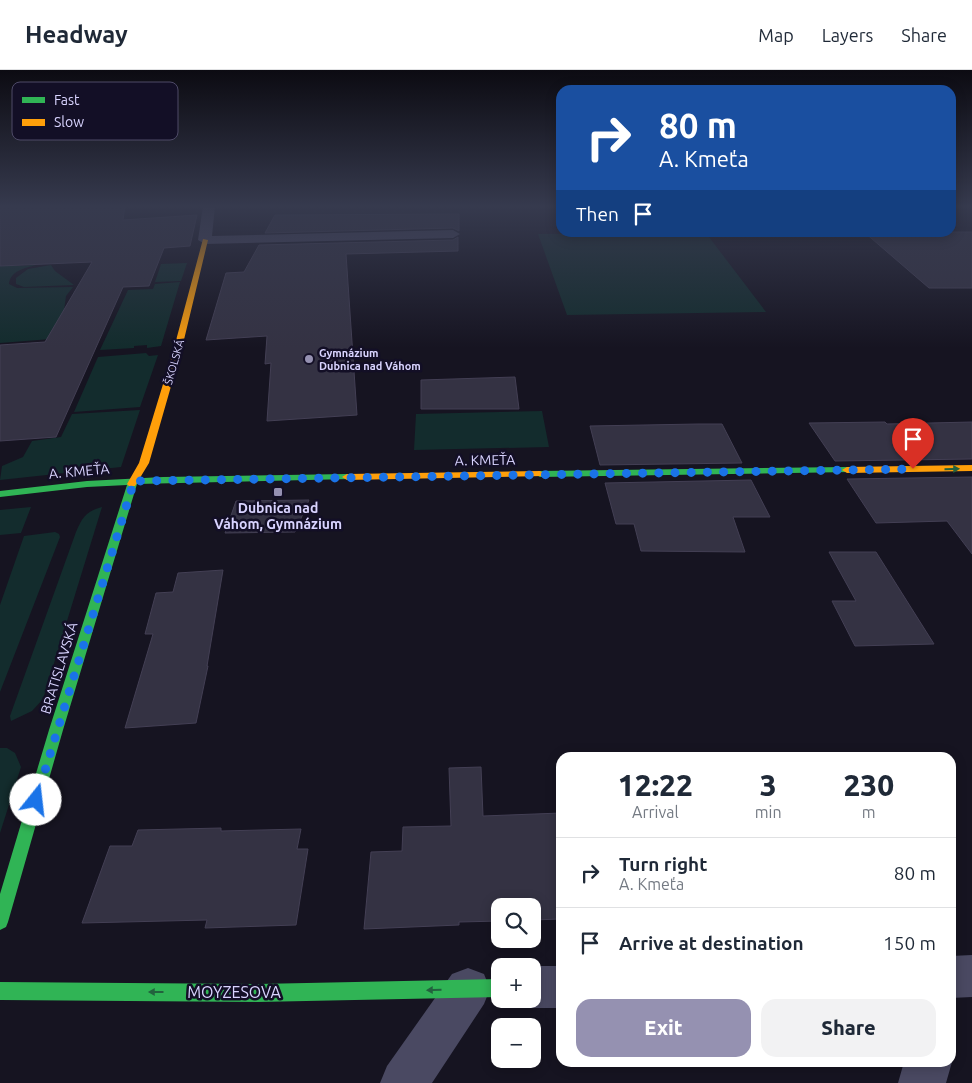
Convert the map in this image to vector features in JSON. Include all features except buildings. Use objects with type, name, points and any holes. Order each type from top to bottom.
[{"type":"street","name":"ŠKOLSKÁ","points":[[134,481],[144,463],[178,348],[202,253]]},
{"type":"street","name":"A. KMEŤA","points":[[0,494],[87,484],[134,481],[972,468]]},
{"type":"street","name":"BRATISLAVSKÁ","points":[[0,922],[56,730],[134,481]]},
{"type":"street","points":[[956,977],[972,976]]},
{"type":"street","points":[[541,987],[556,987]]},
{"type":"street","name":"MOYZESOVA","points":[[0,991],[258,993],[484,989]]},
{"type":"street","name":"MOYZESOVA","points":[[404,1083],[484,989]]},
{"type":"street","points":[[922,1083],[927,1067]]},
{"type":"green space","points":[[0,253],[4,253],[14,266],[36,265],[23,269],[12,276],[9,284],[17,288],[73,287],[66,296],[63,317],[51,339],[0,343]]},
{"type":"green space","points":[[545,253],[721,253],[766,312],[567,315]]},
{"type":"green space","points":[[187,263],[181,281],[155,282],[161,264]]},
{"type":"green space","points":[[51,265],[55,271],[74,285],[24,287],[16,284],[16,278],[28,269]]},
{"type":"green space","points":[[180,282],[161,346],[147,348],[147,345],[134,346],[134,348],[100,350],[128,290],[153,289],[155,284]]},
{"type":"green space","points":[[146,353],[149,356],[158,355],[140,407],[74,412],[98,357]]},
{"type":"green space","points":[[140,410],[121,467],[0,480],[2,466],[23,457],[32,441],[61,437],[72,414]]},
{"type":"green space","points":[[542,411],[549,447],[414,450],[416,414]]},
{"type":"green space","points":[[31,507],[21,533],[0,535],[0,510]]},
{"type":"green space","points":[[102,507],[43,699],[32,711],[11,721],[10,716],[76,532],[85,516]]},
{"type":"green space","points":[[55,532],[60,537],[0,692],[0,605],[24,536]]},
{"type":"green space","points":[[0,748],[7,748],[15,753],[21,767],[0,833]]},
{"type":"traffic: fast","points":[[540,474],[847,470]]},
{"type":"traffic: fast","points":[[0,494],[87,484],[163,480],[347,477]]},
{"type":"traffic: fast","points":[[0,922],[56,730],[132,484]]},
{"type":"traffic: fast","points":[[0,991],[258,993],[491,988]]},
{"type":"traffic: slow","points":[[132,484],[144,463],[178,348],[202,253]]},
{"type":"traffic: slow","points":[[847,470],[972,468]]},
{"type":"traffic: slow","points":[[347,477],[540,474]]},
{"type":"place","name":"Gymnázium Dubnica nad Váhom","points":[[309,359]]},
{"type":"place","name":"Dubnica nad Váhom, Gymnázium","points":[[278,492]]},
{"type":"route","points":[[36,800],[126,501],[134,481],[913,469]]}]
